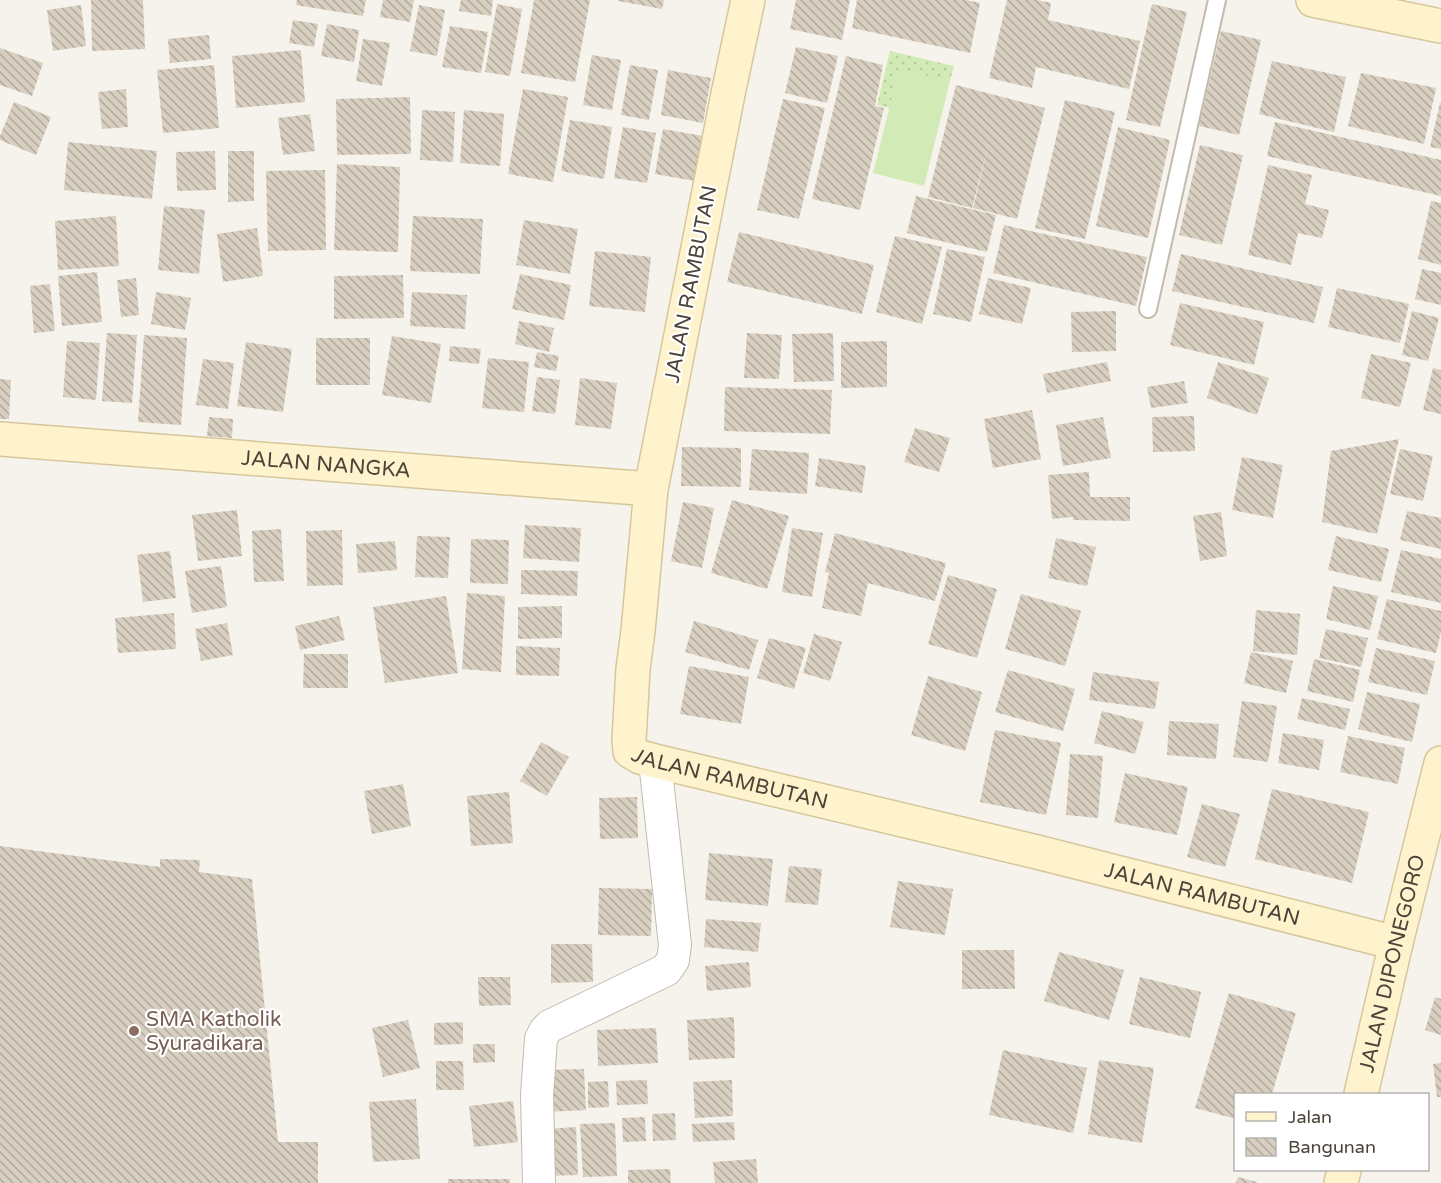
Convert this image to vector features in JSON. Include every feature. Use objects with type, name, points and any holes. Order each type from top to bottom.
[{"type":"street","name":"JALAN RAMBUTAN","points":[[748,0],[651,489],[633,669],[628,740],[630,751],[655,761],[1037,852],[1396,943]]},
{"type":"street","points":[[1313,0],[1441,26]]},
{"type":"street","name":"JALAN NANGKA","points":[[0,439],[651,489]]},
{"type":"street","points":[[539,1183],[537,1095],[541,1039],[545,1032],[550,1026],[666,970],[673,960],[675,945],[655,761]]},
{"type":"street","name":"JALAN DIPONEGORO","points":[[1361,1093],[1441,764]]},
{"type":"lane","points":[[1148,309],[1217,0]]},
{"type":"green space","points":[[890,51],[954,66],[950,81],[899,70],[890,108],[877,105]]},
{"type":"green space","points":[[899,69],[950,81],[924,186],[873,173]]},
{"type":"building","points":[[91,0],[143,0],[145,49],[92,51]]},
{"type":"building","points":[[297,0],[366,0],[363,16],[296,5]]},
{"type":"building","points":[[383,0],[414,0],[410,22],[380,17]]},
{"type":"building","points":[[461,0],[493,0],[491,16],[459,11]]},
{"type":"building","points":[[534,0],[590,0],[575,82],[521,73]]},
{"type":"building","points":[[618,0],[664,0],[662,9]]},
{"type":"building","points":[[796,0],[850,0],[842,40],[790,29]]},
{"type":"building","points":[[857,0],[966,0],[980,3],[970,53],[852,28]]},
{"type":"building","points":[[1007,0],[1037,0],[1051,3],[1048,20],[1140,41],[1129,89],[1036,67],[1032,88],[989,78]]},
{"type":"building","points":[[497,4],[522,9],[510,76],[485,72]]},
{"type":"building","points":[[1152,4],[1187,12],[1160,127],[1126,120]]},
{"type":"building","points":[[81,5],[86,46],[53,51],[47,10]]},
{"type":"building","points":[[419,5],[445,10],[437,56],[410,51]]},
{"type":"building","points":[[293,20],[318,24],[314,47],[289,43]]},
{"type":"building","points":[[327,24],[359,30],[354,62],[321,56]]},
{"type":"building","points":[[450,26],[488,32],[481,73],[442,67]]},
{"type":"building","points":[[1221,31],[1261,40],[1239,135],[1199,126]]},
{"type":"building","points":[[209,35],[211,59],[170,63],[168,39]]},
{"type":"building","points":[[363,39],[390,43],[382,86],[356,81]]},
{"type":"building","points":[[796,47],[838,56],[827,103],[785,93]]},
{"type":"building","points":[[0,48],[43,63],[32,96],[0,85]]},
{"type":"building","points":[[301,50],[305,102],[236,108],[232,56]]},
{"type":"building","points":[[592,55],[621,60],[612,110],[583,105]]},
{"type":"building","points":[[846,56],[883,65],[875,106],[884,108],[860,210],[812,199]]},
{"type":"building","points":[[1272,61],[1346,77],[1334,132],[1259,114]]},
{"type":"building","points":[[214,65],[219,128],[163,133],[157,70]]},
{"type":"building","points":[[630,65],[658,70],[649,120],[621,115]]},
{"type":"building","points":[[668,70],[711,78],[703,123],[661,115]]},
{"type":"building","points":[[1361,73],[1436,88],[1424,144],[1348,126]]},
{"type":"building","points":[[956,85],[1045,108],[1017,219],[973,208],[990,138],[972,208],[928,197]]},
{"type":"building","points":[[126,89],[128,127],[102,129],[98,92]]},
{"type":"building","points":[[523,89],[568,97],[553,182],[508,174]]},
{"type":"building","points":[[410,97],[411,154],[337,155],[336,99]]},
{"type":"building","points":[[783,99],[825,108],[799,219],[757,210]]},
{"type":"building","points":[[1065,100],[1115,112],[1085,239],[1035,228]]},
{"type":"building","points":[[14,102],[51,117],[36,155],[0,140]]},
{"type":"building","points":[[1441,103],[1441,149],[1430,147]]},
{"type":"building","points":[[422,110],[455,112],[453,162],[420,160]]},
{"type":"building","points":[[464,110],[504,114],[500,166],[460,163]]},
{"type":"building","points":[[310,114],[315,151],[283,155],[278,118]]},
{"type":"building","points":[[570,120],[612,127],[604,179],[561,171]]},
{"type":"building","points":[[1275,122],[1441,160],[1441,196],[1267,156]]},
{"type":"building","points":[[623,127],[656,133],[647,183],[614,178]]},
{"type":"building","points":[[1118,127],[1170,140],[1148,238],[1096,226]]},
{"type":"building","points":[[663,129],[703,136],[695,181],[655,174]]},
{"type":"building","points":[[68,142],[157,151],[152,199],[64,190]]},
{"type":"building","points":[[1200,145],[1243,155],[1222,245],[1179,235]]},
{"type":"building","points":[[215,151],[216,190],[177,191],[176,152]]},
{"type":"building","points":[[228,151],[254,151],[254,201],[228,202]]},
{"type":"building","points":[[337,164],[400,167],[398,252],[334,250]]},
{"type":"building","points":[[1268,165],[1312,175],[1305,204],[1329,210],[1322,238],[1298,233],[1291,265],[1248,255]]},
{"type":"building","points":[[325,170],[326,250],[268,251],[266,171]]},
{"type":"building","points":[[916,196],[996,215],[987,252],[907,233]]},
{"type":"building","points":[[1431,201],[1441,203],[1441,265],[1418,259]]},
{"type":"building","points":[[164,206],[205,210],[199,274],[158,270]]},
{"type":"building","points":[[116,216],[119,266],[58,270],[55,221]]},
{"type":"building","points":[[413,216],[483,219],[480,274],[410,271]]},
{"type":"building","points":[[524,220],[578,229],[570,274],[516,265]]},
{"type":"building","points":[[1004,225],[1147,257],[1136,306],[993,273]]},
{"type":"building","points":[[257,228],[263,276],[223,282],[217,234]]},
{"type":"building","points":[[739,232],[874,265],[862,314],[727,282]]},
{"type":"building","points":[[895,236],[942,247],[922,324],[876,312]]},
{"type":"building","points":[[947,249],[985,257],[971,322],[933,314]]},
{"type":"building","points":[[595,251],[651,257],[645,312],[589,306]]},
{"type":"building","points":[[1181,254],[1323,287],[1314,323],[1172,291]]},
{"type":"building","points":[[1422,269],[1441,273],[1441,305],[1415,299]]},
{"type":"building","points":[[97,272],[102,322],[62,326],[58,276]]},
{"type":"building","points":[[520,274],[571,285],[564,320],[512,309]]},
{"type":"building","points":[[403,275],[404,318],[334,319],[334,276]]},
{"type":"building","points":[[136,278],[139,315],[121,317],[117,280]]},
{"type":"building","points":[[988,278],[1031,288],[1022,324],[979,314]]},
{"type":"building","points":[[50,284],[55,331],[34,333],[30,286]]},
{"type":"building","points":[[1337,288],[1409,304],[1400,343],[1328,327]]},
{"type":"building","points":[[156,292],[191,298],[185,330],[151,324]]},
{"type":"building","points":[[412,292],[467,295],[465,329],[410,326]]},
{"type":"building","points":[[1180,303],[1264,322],[1254,365],[1170,345]]},
{"type":"building","points":[[1116,311],[1116,351],[1072,352],[1071,312]]},
{"type":"building","points":[[1412,311],[1439,318],[1428,361],[1402,355]]},
{"type":"building","points":[[519,321],[554,328],[549,352],[515,344]]},
{"type":"building","points":[[107,333],[137,335],[132,403],[102,401]]},
{"type":"building","points":[[747,333],[782,335],[779,379],[744,378]]},
{"type":"building","points":[[833,333],[834,381],[794,382],[792,334]]},
{"type":"building","points":[[144,335],[187,338],[181,425],[138,422]]},
{"type":"building","points":[[392,336],[441,344],[431,403],[382,395]]},
{"type":"building","points":[[316,338],[370,338],[370,385],[316,385]]},
{"type":"building","points":[[67,341],[100,343],[96,400],[63,397]]},
{"type":"building","points":[[887,341],[887,387],[841,388],[841,342]]},
{"type":"building","points":[[246,342],[292,349],[283,412],[237,406]]},
{"type":"building","points":[[450,346],[481,349],[479,364],[449,361]]},
{"type":"building","points":[[537,352],[559,356],[556,371],[534,367]]},
{"type":"building","points":[[1371,354],[1411,363],[1400,407],[1361,398]]},
{"type":"building","points":[[488,358],[529,362],[524,412],[482,408]]},
{"type":"building","points":[[203,359],[234,363],[228,409],[196,405]]},
{"type":"building","points":[[1107,362],[1111,381],[1047,393],[1043,374]]},
{"type":"building","points":[[1218,362],[1269,378],[1257,415],[1207,398]]},
{"type":"building","points":[[1433,368],[1441,370],[1441,414],[1423,410]]},
{"type":"building","points":[[537,377],[560,380],[555,414],[532,411]]},
{"type":"building","points":[[580,378],[617,383],[611,429],[575,425]]},
{"type":"building","points":[[0,379],[11,380],[9,419],[0,419]]},
{"type":"building","points":[[1184,381],[1188,403],[1151,408],[1147,387]]},
{"type":"building","points":[[725,387],[832,390],[830,434],[724,431]]},
{"type":"building","points":[[1032,410],[1041,459],[993,468],[984,419]]},
{"type":"building","points":[[1194,416],[1195,451],[1153,452],[1152,417]]},
{"type":"building","points":[[209,417],[233,419],[232,438],[207,436]]},
{"type":"building","points":[[1103,417],[1111,458],[1063,466],[1056,425]]},
{"type":"building","points":[[915,428],[950,438],[939,472],[904,462]]},
{"type":"building","points":[[1399,439],[1377,534],[1322,522],[1331,451]]},
{"type":"building","points":[[682,447],[741,448],[741,487],[681,486]]},
{"type":"building","points":[[752,449],[809,453],[807,494],[749,490]]},
{"type":"building","points":[[1400,449],[1433,456],[1423,501],[1390,494]]},
{"type":"building","points":[[1242,457],[1283,465],[1273,518],[1232,510]]},
{"type":"building","points":[[819,458],[866,466],[862,493],[815,486]]},
{"type":"building","points":[[1089,472],[1090,497],[1130,497],[1130,521],[1073,520],[1073,517],[1052,519],[1048,475]]},
{"type":"building","points":[[732,500],[789,516],[767,589],[711,573]]},
{"type":"building","points":[[683,502],[714,508],[702,568],[671,561]]},
{"type":"building","points":[[237,510],[242,556],[198,561],[192,515]]},
{"type":"building","points":[[1407,511],[1441,518],[1441,549],[1400,540]]},
{"type":"building","points":[[1221,512],[1227,556],[1200,561],[1193,516]]},
{"type":"building","points":[[525,525],[581,528],[579,562],[523,558]]},
{"type":"building","points":[[792,528],[823,533],[812,597],[782,592]]},
{"type":"building","points":[[281,529],[284,581],[254,582],[252,531]]},
{"type":"building","points":[[342,530],[343,585],[307,586],[306,531]]},
{"type":"building","points":[[835,533],[946,563],[935,601],[868,583],[861,616],[822,608],[829,573],[825,572]]},
{"type":"building","points":[[417,536],[450,537],[448,578],[415,577]]},
{"type":"building","points":[[1336,536],[1389,549],[1381,582],[1328,570]]},
{"type":"building","points":[[1056,538],[1096,547],[1087,586],[1048,578]]},
{"type":"building","points":[[471,539],[509,540],[508,584],[470,583]]},
{"type":"building","points":[[395,541],[397,570],[358,573],[356,544]]},
{"type":"building","points":[[1401,550],[1441,559],[1441,603],[1391,592]]},
{"type":"building","points":[[170,551],[176,598],[143,602],[137,555]]},
{"type":"building","points":[[221,566],[227,607],[192,613],[185,571]]},
{"type":"building","points":[[521,570],[578,571],[577,596],[521,594]]},
{"type":"building","points":[[948,575],[997,589],[977,658],[928,644]]},
{"type":"building","points":[[1333,586],[1378,596],[1370,630],[1326,619]]},
{"type":"building","points":[[467,593],[505,596],[501,672],[462,669]]},
{"type":"building","points":[[1021,594],[1081,611],[1065,666],[1005,649]]},
{"type":"building","points":[[446,596],[458,673],[385,683],[373,607]]},
{"type":"building","points":[[1387,599],[1441,611],[1441,632],[1436,653],[1377,639]]},
{"type":"building","points":[[562,606],[562,638],[518,639],[518,607]]},
{"type":"building","points":[[1256,610],[1300,614],[1297,655],[1253,651]]},
{"type":"building","points":[[174,613],[176,649],[118,653],[115,618]]},
{"type":"building","points":[[339,616],[345,640],[300,650],[295,626]]},
{"type":"building","points":[[694,621],[758,640],[749,670],[685,652]]},
{"type":"building","points":[[227,623],[233,655],[201,661],[195,629]]},
{"type":"building","points":[[1326,629],[1368,638],[1361,667],[1319,658]]},
{"type":"building","points":[[814,634],[842,642],[830,681],[803,673]]},
{"type":"building","points":[[769,638],[806,648],[794,689],[757,678]]},
{"type":"building","points":[[516,646],[560,648],[559,676],[516,675]]},
{"type":"building","points":[[1376,648],[1435,661],[1427,695],[1368,682]]},
{"type":"building","points":[[1251,652],[1293,661],[1286,693],[1244,683]]},
{"type":"building","points":[[304,654],[348,654],[348,688],[303,688]]},
{"type":"building","points":[[1314,659],[1360,670],[1353,702],[1307,691]]},
{"type":"building","points":[[689,666],[749,677],[741,724],[680,714]]},
{"type":"building","points":[[1008,670],[1075,689],[1063,731],[995,712]]},
{"type":"building","points":[[1093,672],[1159,682],[1155,709],[1089,700]]},
{"type":"building","points":[[928,676],[982,692],[965,751],[911,735]]},
{"type":"building","points":[[1367,692],[1420,704],[1412,742],[1358,729]]},
{"type":"building","points":[[1302,698],[1350,709],[1345,730],[1297,719]]},
{"type":"building","points":[[1242,701],[1277,706],[1268,762],[1233,757]]},
{"type":"building","points":[[1102,711],[1144,722],[1135,754],[1094,743]]},
{"type":"building","points":[[1169,721],[1219,724],[1216,759],[1167,755]]},
{"type":"building","points":[[995,730],[1061,743],[1046,815],[980,802]]},
{"type":"building","points":[[1283,733],[1324,740],[1319,770],[1278,763]]},
{"type":"building","points":[[1348,736],[1405,748],[1398,784],[1340,772]]},
{"type":"building","points":[[541,742],[569,757],[547,796],[520,781]]},
{"type":"building","points":[[1070,754],[1103,756],[1098,818],[1066,815]]},
{"type":"building","points":[[1125,773],[1188,787],[1177,835],[1114,822]]},
{"type":"building","points":[[403,784],[411,826],[372,834],[364,791]]},
{"type":"building","points":[[1272,789],[1369,812],[1352,883],[1255,859]]},
{"type":"building","points":[[509,792],[513,843],[471,846],[467,796]]},
{"type":"building","points":[[637,797],[638,838],[600,839],[599,798]]},
{"type":"building","points":[[1202,804],[1240,814],[1225,867],[1187,857]]},
{"type":"building","name":"SMA Katholik Syuradikara","points":[[0,846],[160,867],[160,859],[200,860],[199,872],[252,879],[278,1142],[318,1142],[318,1183],[0,1183]]},
{"type":"building","points":[[709,853],[773,859],[768,906],[705,900]]},
{"type":"building","points":[[789,866],[822,869],[818,905],[785,902]]},
{"type":"building","points":[[898,881],[953,889],[945,935],[890,927]]},
{"type":"building","points":[[599,888],[652,889],[651,936],[598,935]]},
{"type":"building","points":[[706,919],[761,923],[758,952],[704,947]]},
{"type":"building","points":[[551,944],[592,944],[593,982],[551,983]]},
{"type":"building","points":[[962,950],[1014,950],[1015,989],[962,989]]},
{"type":"building","points":[[1059,952],[1124,970],[1109,1020],[1044,1001]]},
{"type":"building","points":[[749,962],[751,987],[707,991],[705,966]]},
{"type":"building","points":[[478,977],[510,977],[511,1005],[479,1006]]},
{"type":"building","points":[[1140,977],[1201,992],[1190,1038],[1129,1024]]},
{"type":"building","points":[[1229,993],[1296,1013],[1272,1093],[1234,1093],[1234,1118],[1195,1108]]},
{"type":"building","points":[[1435,997],[1441,999],[1441,1035],[1425,1030]]},
{"type":"building","points":[[734,1017],[735,1058],[689,1060],[687,1020]]},
{"type":"building","points":[[408,1020],[420,1068],[383,1077],[372,1028]]},
{"type":"building","points":[[463,1022],[463,1044],[434,1045],[434,1023]]},
{"type":"building","points":[[656,1028],[658,1063],[598,1066],[597,1030]]},
{"type":"building","points":[[473,1044],[495,1044],[495,1062],[473,1063]]},
{"type":"building","points":[[1003,1050],[1087,1068],[1073,1133],[989,1115]]},
{"type":"building","points":[[1099,1060],[1154,1068],[1142,1143],[1088,1134]]},
{"type":"building","points":[[436,1061],[463,1061],[464,1090],[436,1090]]},
{"type":"building","points":[[1441,1063],[1441,1097],[1437,1097],[1433,1064]]},
{"type":"building","points":[[584,1069],[586,1110],[545,1112],[543,1070]]},
{"type":"building","points":[[647,1080],[648,1104],[617,1105],[616,1081]]},
{"type":"building","points":[[732,1080],[733,1116],[695,1118],[693,1082]]},
{"type":"building","points":[[608,1081],[609,1107],[588,1108],[588,1082]]},
{"type":"building","points":[[416,1099],[420,1159],[373,1162],[369,1102]]},
{"type":"building","points":[[513,1101],[518,1142],[474,1147],[469,1106]]},
{"type":"building","points":[[675,1113],[676,1140],[653,1141],[652,1114]]},
{"type":"building","points":[[645,1117],[646,1141],[623,1142],[622,1118]]},
{"type":"building","points":[[734,1122],[735,1140],[693,1142],[692,1124]]},
{"type":"building","points":[[615,1123],[617,1176],[583,1177],[580,1124]]},
{"type":"building","points":[[576,1127],[578,1175],[548,1176],[546,1129]]},
{"type":"building","points":[[756,1159],[758,1183],[715,1183],[713,1162]]},
{"type":"building","points":[[670,1169],[671,1183],[628,1183],[628,1170]]},
{"type":"building","points":[[1238,1177],[1257,1182],[1257,1183],[1236,1183]]},
{"type":"building","points":[[448,1179],[510,1179],[510,1183],[448,1183]]},
{"type":"place","name":"SMA Katholik Syuradikara","points":[[134,1031]]}]
